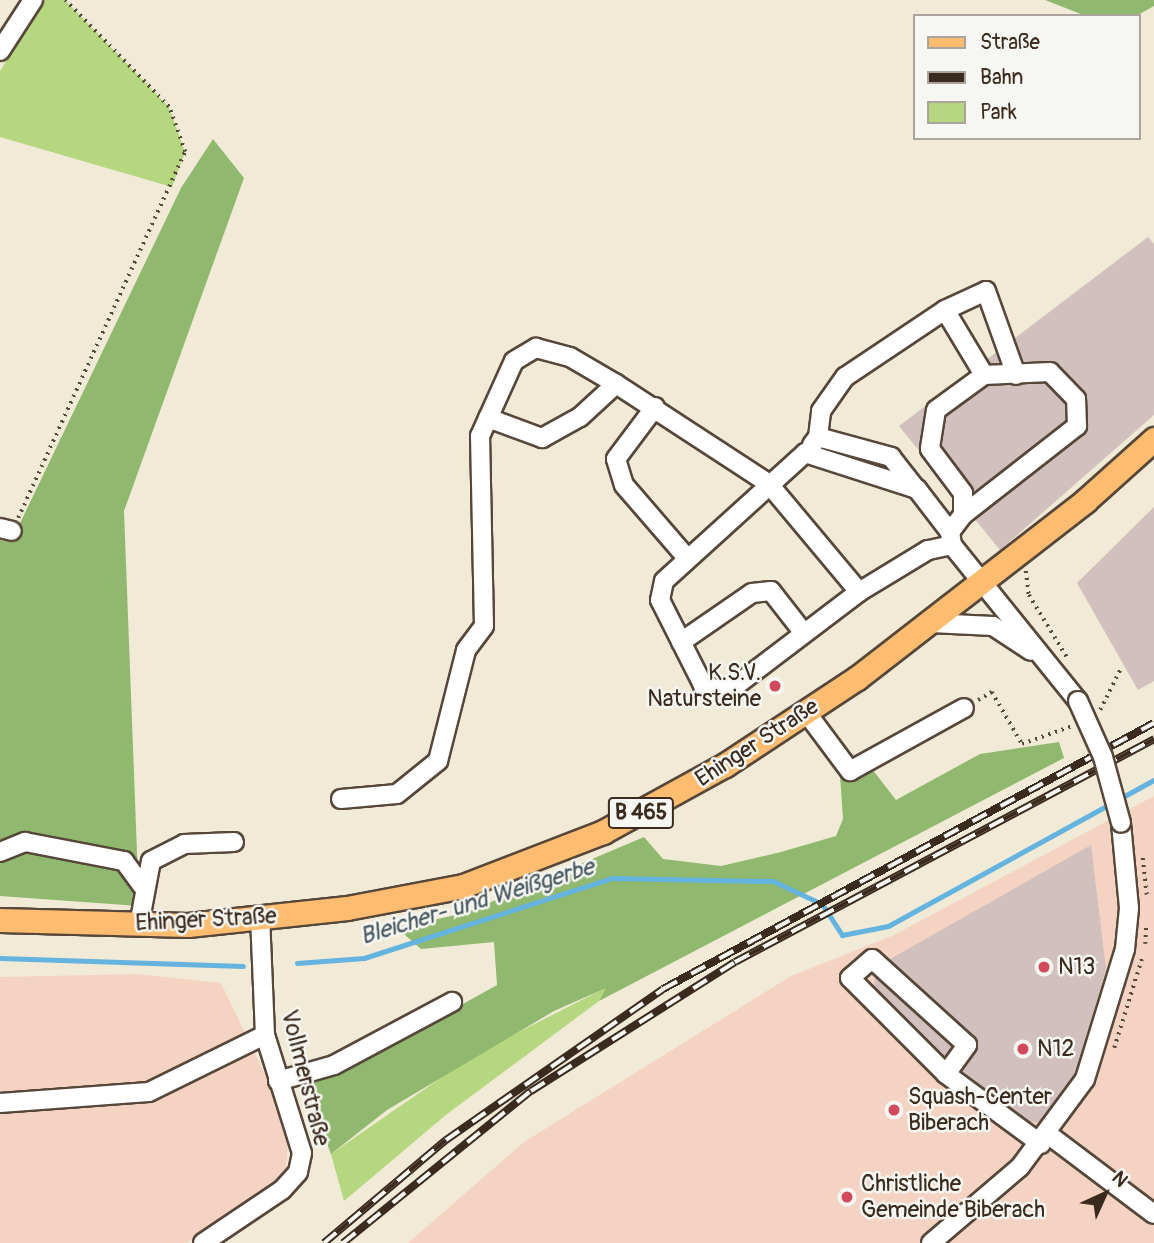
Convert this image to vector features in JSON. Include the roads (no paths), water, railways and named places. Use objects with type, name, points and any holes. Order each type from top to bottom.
[{"type":"main road","name":"Ehinger Straße","points":[[0,920],[140,915],[260,918],[463,886],[660,803],[806,712],[984,582],[1154,439]]},
{"type":"street","points":[[0,51],[33,0]]},
{"type":"street","points":[[962,515],[1077,426],[1076,399],[1050,372],[1016,375],[984,375],[936,410],[930,449],[963,493],[962,515],[951,539],[859,592],[803,632],[736,686],[720,690],[703,685],[660,600],[664,581],[768,483],[805,453],[818,437],[821,411],[845,377],[945,310],[986,290],[1016,375]]},
{"type":"street","points":[[945,310],[984,375]]},
{"type":"street","points":[[341,799],[397,794],[438,761],[466,650],[484,626],[480,436],[514,361],[536,348],[570,357],[655,407],[768,483],[859,592]]},
{"type":"street","points":[[488,418],[542,438],[580,417],[616,384]]},
{"type":"street","points":[[655,407],[616,459],[624,485],[687,558]]},
{"type":"street","points":[[818,437],[891,457],[984,582],[1064,669],[1103,757],[1121,823],[1129,908],[1116,992],[1084,1079],[1045,1140],[931,1243]]},
{"type":"street","points":[[805,453],[917,489]]},
{"type":"street","points":[[681,642],[752,593],[771,591],[803,632]]},
{"type":"street","points":[[931,623],[993,625],[1064,669]]},
{"type":"street","points":[[806,712],[850,771],[964,708]]},
{"type":"street","points":[[0,852],[24,842],[124,861],[142,886]]},
{"type":"street","points":[[140,915],[142,886],[151,861],[184,844],[234,842]]},
{"type":"street","name":"Vollmerstraße","points":[[204,1243],[298,1172],[302,1153],[265,1035],[260,918]]},
{"type":"street","points":[[946,1074],[967,1045],[872,960],[850,978],[946,1074],[1152,1207]]},
{"type":"street","points":[[278,1081],[334,1065],[452,1002]]},
{"type":"street","points":[[0,1104],[149,1092],[265,1035]]},
{"type":"waterway","name":"Bleicher- und Weißgerbe","points":[[297,963],[364,958],[612,878],[773,881],[822,904],[842,935],[888,926],[1154,780]]},
{"type":"waterway","name":"Bleicher- und Weißgerbe","points":[[0,958],[243,966]]},
{"type":"railway","points":[[324,1243],[446,1140],[663,989],[1154,723]]},
{"type":"railway","points":[[343,1243],[531,1091],[735,962],[1154,739]]},
{"type":"place","name":"K.S.V. Natursteine","points":[[775,686]]},
{"type":"place","name":"N13","points":[[1044,967]]},
{"type":"place","name":"N12","points":[[1023,1049]]},
{"type":"place","name":"Squash-Center Biberach","points":[[894,1110]]},
{"type":"place","name":"Christliche Gemeinde Biberach","points":[[847,1197]]}]
